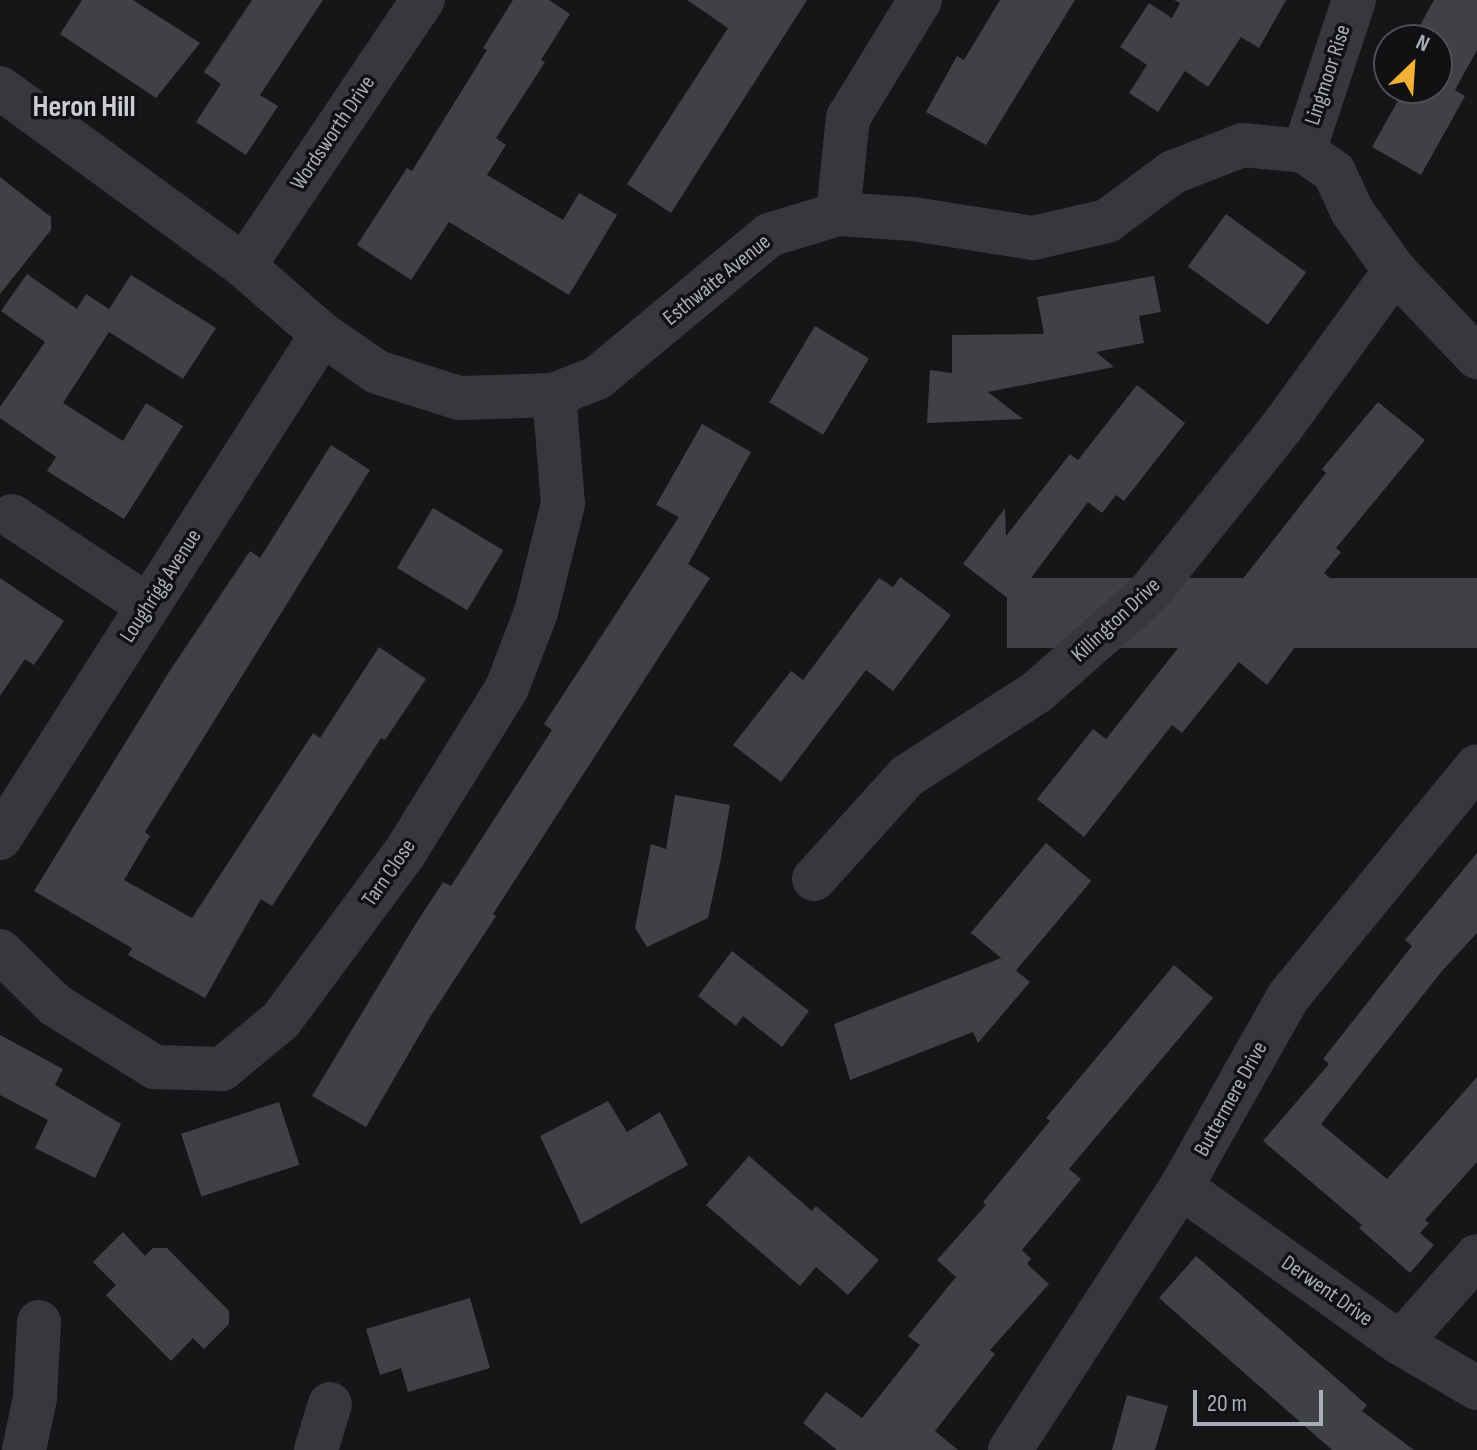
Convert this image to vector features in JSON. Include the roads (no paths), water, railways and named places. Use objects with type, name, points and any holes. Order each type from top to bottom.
[{"type":"street","name":"Wordsworth Drive","points":[[244,266],[423,0]]},
{"type":"street","points":[[838,214],[848,118],[920,0]]},
{"type":"street","name":"Lingmoor Rise","points":[[1304,151],[1354,0]]},
{"type":"street","name":"Esthwaite Avenue","points":[[0,88],[244,266],[322,334],[377,372],[459,398],[554,395],[597,378],[769,235],[838,214],[913,219],[1033,238],[1107,221],[1173,172],[1243,145],[1304,151]]},
{"type":"street","points":[[1304,151],[1334,172],[1352,211],[1395,271],[1477,357]]},
{"type":"street","name":"Killington Drive","points":[[814,879],[907,776],[1037,692],[1148,594],[1281,428],[1395,271]]},
{"type":"street","name":"Loughrigg Avenue","points":[[0,838],[322,334]]},
{"type":"street","name":"Tarn Close","points":[[0,951],[55,1005],[155,1067],[222,1069],[281,1020],[404,854],[507,688],[536,612],[563,504],[554,395]]},
{"type":"street","points":[[12,516],[148,606]]},
{"type":"street","name":"Buttermere Drive","points":[[1010,1450],[1181,1187],[1288,997],[1477,766]]},
{"type":"street","name":"Derwent Drive","points":[[1181,1187],[1400,1343],[1477,1388]]},
{"type":"street","points":[[1400,1343],[1477,1256]]},
{"type":"street","points":[[24,1450],[35,1398],[39,1322]]},
{"type":"street","points":[[316,1450],[330,1404]]},
{"type":"district","name":"Heron Hill","points":[[84,107]]}]
